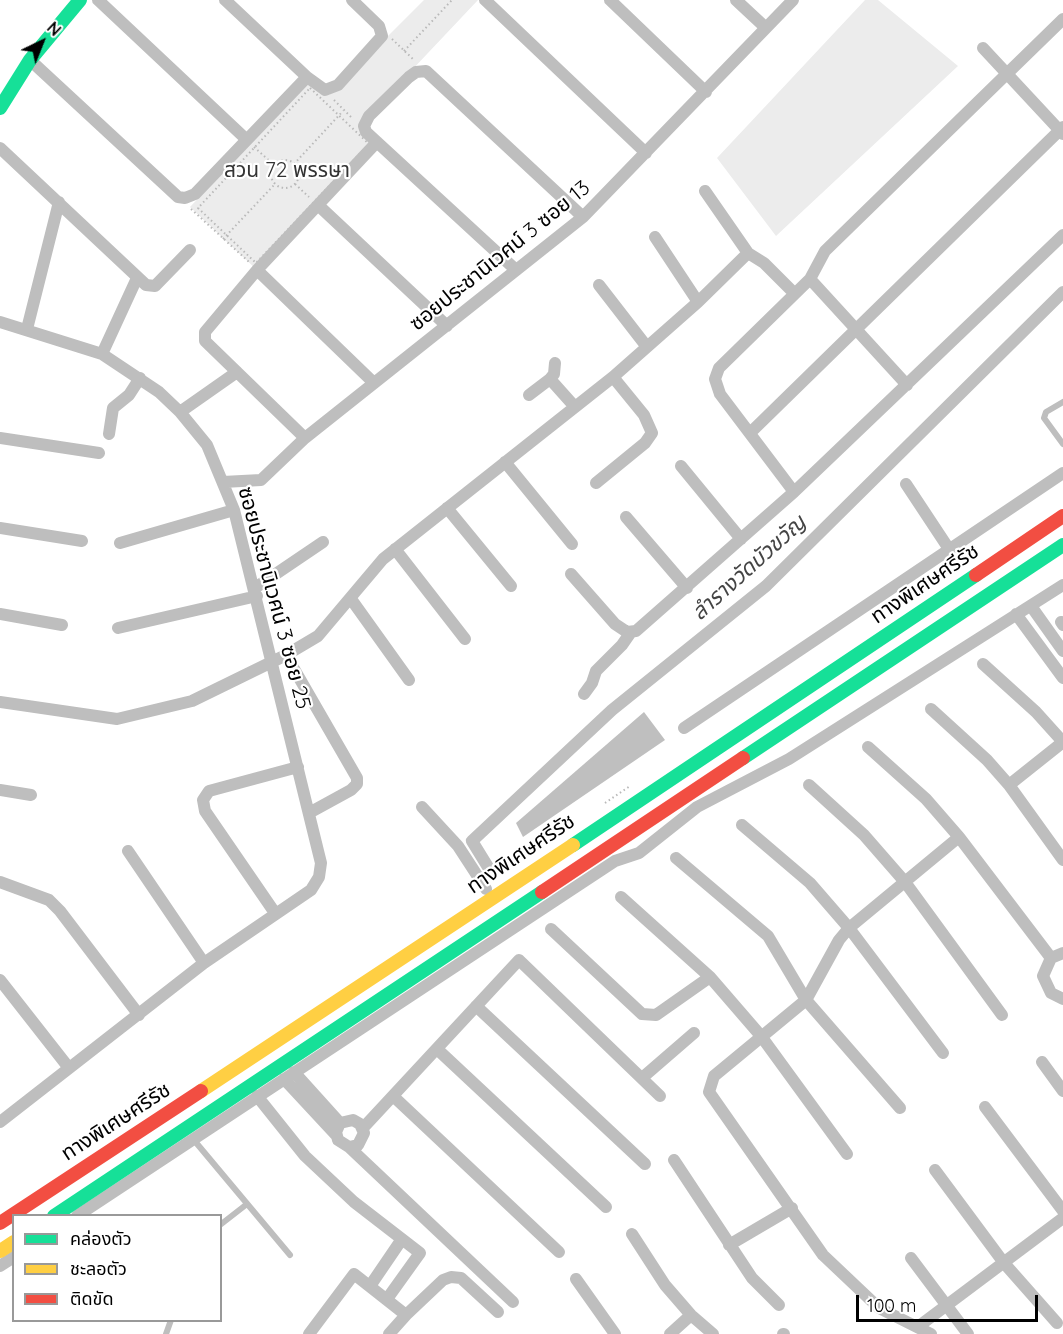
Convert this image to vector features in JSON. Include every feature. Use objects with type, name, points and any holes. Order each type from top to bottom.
[{"type":"main road","points":[[0,108],[30,60],[80,0]]},
{"type":"main road","name":"ทางพิเศษศรีรัช","points":[[14,1214],[626,811],[1063,516]]},
{"type":"main road","name":"ทางพิเศษศรีรัช","points":[[56,1214],[1063,545]]},
{"type":"street","points":[[98,0],[251,143]]},
{"type":"street","points":[[225,0],[319,88],[325,90],[333,88],[382,33],[379,26],[352,0]]},
{"type":"street","points":[[485,0],[646,153]]},
{"type":"street","points":[[610,0],[706,92]]},
{"type":"street","points":[[736,0],[765,28]]},
{"type":"street","name":"ซอยประชานิเวศน์ 3 ซอย 13","points":[[223,482],[261,480],[305,438],[583,217],[793,0]]},
{"type":"street","points":[[795,492],[720,394],[715,379],[719,368],[810,279],[825,251],[1063,18]]},
{"type":"street","points":[[750,433],[1062,130],[1008,72],[982,48]]},
{"type":"street","points":[[30,60],[178,197],[185,198],[195,194],[251,143],[308,77]]},
{"type":"street","points":[[516,270],[376,142],[364,126],[369,116],[416,72],[426,71],[583,217]]},
{"type":"street","points":[[305,438],[205,341],[205,332],[316,204],[376,142]]},
{"type":"street","points":[[0,148],[137,278],[155,286],[190,250]]},
{"type":"street","points":[[705,191],[748,254],[770,268],[794,293]]},
{"type":"street","points":[[27,329],[59,202]]},
{"type":"street","points":[[316,204],[447,326]]},
{"type":"street","points":[[584,694],[592,683],[596,671],[622,645],[631,632],[636,631],[687,588],[795,492],[1063,235]]},
{"type":"street","points":[[655,237],[698,302]]},
{"type":"street","points":[[0,702],[117,719],[192,701],[286,655],[318,636],[375,568],[396,549],[613,377],[698,302],[748,254]]},
{"type":"street","points":[[257,270],[374,383]]},
{"type":"street","points":[[102,354],[137,278]]},
{"type":"street","points":[[810,279],[907,385]]},
{"type":"street","points":[[599,285],[648,347]]},
{"type":"street","name":"ซอยประชานิเวศน์ 3 ซอย 25","points":[[0,322],[102,354],[140,378],[180,412],[207,445],[234,510],[321,863],[319,877],[311,890],[275,913]]},
{"type":"street","points":[[529,395],[550,379],[554,374],[555,363]]},
{"type":"street","points":[[180,412],[237,372]]},
{"type":"street","points":[[596,483],[645,443],[652,433],[644,415],[613,377]]},
{"type":"street","points":[[109,434],[113,408],[128,397],[140,378]]},
{"type":"street","points":[[550,379],[575,407]]},
{"type":"street","points":[[0,438],[99,453]]},
{"type":"street","points":[[505,462],[572,544]]},
{"type":"street","points":[[681,466],[741,539]]},
{"type":"street","points":[[684,728],[1063,473]]},
{"type":"street","points":[[906,483],[950,549]]},
{"type":"street","points":[[447,508],[511,586]]},
{"type":"street","points":[[120,543],[234,510]]},
{"type":"street","points":[[626,517],[687,588]]},
{"type":"street","points":[[0,528],[82,541]]},
{"type":"street","points":[[118,628],[256,592],[323,542]]},
{"type":"street","points":[[396,549],[465,639]]},
{"type":"street","points":[[571,574],[615,624],[631,632]]},
{"type":"street","points":[[79,1214],[615,861],[639,852],[697,807],[789,759],[1063,585]]},
{"type":"street","points":[[351,598],[410,680]]},
{"type":"street","points":[[1031,606],[1063,651]]},
{"type":"street","points":[[0,614],[62,626]]},
{"type":"street","points":[[1016,614],[1063,678]]},
{"type":"street","points":[[286,655],[358,781],[351,790],[309,813]]},
{"type":"street","points":[[983,664],[1036,712],[1063,742],[1009,785]]},
{"type":"street","points":[[931,709],[987,760],[1009,785],[1063,860]]},
{"type":"street","points":[[868,747],[926,799],[959,837],[1051,958]]},
{"type":"street","points":[[0,1122],[204,963],[275,913],[205,812],[203,800],[209,791],[298,767]]},
{"type":"street","points":[[809,785],[864,836],[905,882],[1002,1015]]},
{"type":"street","points":[[0,790],[31,795]]},
{"type":"street","points":[[422,807],[458,846],[486,890]]},
{"type":"street","points":[[742,825],[802,876],[849,928],[943,1053]]},
{"type":"street","points":[[931,1334],[879,1308],[823,1255],[710,1092],[714,1076],[806,1000],[849,928],[959,837]]},
{"type":"street","points":[[128,851],[204,963]]},
{"type":"street","points":[[676,858],[768,936],[806,1000],[900,1108]]},
{"type":"street","points":[[0,882],[49,900],[60,911],[139,1015]]},
{"type":"street","points":[[621,897],[710,977],[761,1036],[847,1154]]},
{"type":"street","points":[[551,929],[642,1014],[656,1016],[710,977]]},
{"type":"street","points":[[1063,953],[1051,958],[1043,976],[1045,986],[1051,993],[1063,999]]},
{"type":"street","points":[[349,1147],[361,1141],[363,1128],[519,960],[660,1096]]},
{"type":"street","points":[[0,980],[69,1068]]},
{"type":"street","points":[[476,1006],[645,1164]]},
{"type":"street","points":[[642,1078],[694,1033]]},
{"type":"street","points":[[437,1049],[606,1207]]},
{"type":"street","points":[[1042,1062],[1063,1091]]},
{"type":"street","points":[[289,1075],[338,1129],[341,1144],[349,1147],[513,1302]]},
{"type":"street","points":[[257,1096],[305,1156],[354,1202],[420,1253],[387,1299]]},
{"type":"street","points":[[393,1096],[558,1252]]},
{"type":"street","points":[[985,1107],[1063,1211]]},
{"type":"street","points":[[338,1129],[353,1120],[363,1128]]},
{"type":"street","points":[[674,1160],[752,1278],[779,1305]]},
{"type":"street","points":[[935,1170],[1004,1263],[1057,1323]]},
{"type":"street","points":[[729,1245],[792,1208]]},
{"type":"street","points":[[919,1326],[1063,1218]]},
{"type":"street","points":[[632,1234],[664,1285],[691,1315],[713,1334]]},
{"type":"street","points":[[370,1286],[402,1239]]},
{"type":"street","points":[[911,1258],[968,1334]]},
{"type":"street","points":[[309,1334],[354,1274],[406,1314]]},
{"type":"street","points":[[391,1333],[406,1314],[443,1280],[451,1277],[461,1278],[498,1312]]},
{"type":"street","points":[[576,1279],[615,1334]]},
{"type":"street","points":[[670,1334],[691,1315]]},
{"type":"lane","points":[[1063,402],[1058,402],[1046,412],[1044,418],[1063,444]]},
{"type":"lane","points":[[193,1138],[290,1255]]},
{"type":"lane","points":[[222,1224],[248,1204]]},
{"type":"path","points":[[404,51],[452,0]]},
{"type":"path","points":[[389,34],[419,64]]},
{"type":"path","points":[[310,88],[369,144],[316,204],[256,263],[198,208],[251,143],[310,88]]},
{"type":"path","points":[[329,95],[354,120]]},
{"type":"path","points":[[294,164],[343,111]]},
{"type":"path","points":[[251,143],[274,165]]},
{"type":"path","points":[[282,161],[294,164],[298,172],[295,184],[286,188],[276,184],[271,174],[274,165],[282,161]]},
{"type":"path","points":[[223,239],[276,184]]},
{"type":"path","points":[[295,184],[316,204]]},
{"type":"path","points":[[190,207],[257,270]]},
{"type":"green space","name":"สวน 72 พรรษา","points":[[424,0],[478,0],[360,125],[379,143],[257,270],[190,207],[310,79],[329,95]]},
{"type":"green space","points":[[865,0],[878,0],[958,66],[776,236],[717,158]]},
{"type":"shaded area","points":[[644,712],[665,740],[523,837],[516,823]]},
{"type":"waterway","name":"ลำรางวัดบัวขวัญ","points":[[488,867],[472,841],[612,710],[766,586],[1063,292]]},
{"type":"traffic: fast","points":[[0,108],[30,60],[80,0]]},
{"type":"traffic: fast","points":[[743,758],[1063,545]]},
{"type":"traffic: fast","points":[[573,845],[976,575]]},
{"type":"traffic: fast","points":[[57,1214],[542,892]]},
{"type":"traffic: slow","points":[[201,1091],[573,845]]},
{"type":"traffic: slow","points":[[0,1251],[12,1243]]},
{"type":"traffic: jam","points":[[976,575],[1063,516]]},
{"type":"traffic: jam","points":[[542,892],[743,758]]},
{"type":"traffic: jam","points":[[14,1214],[201,1091]]},
{"type":"traffic: jam","points":[[0,1223],[12,1215]]}]
